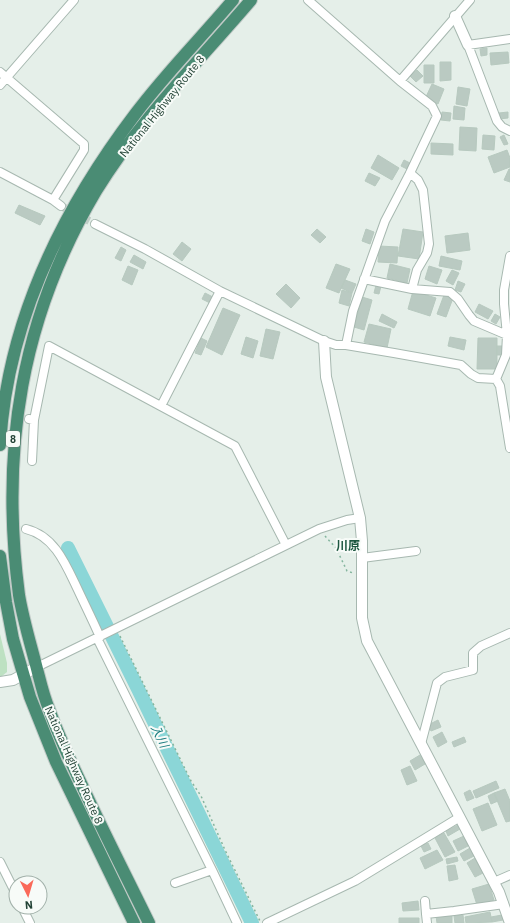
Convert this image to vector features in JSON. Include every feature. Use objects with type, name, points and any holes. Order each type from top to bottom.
[{"type":"highway","name":"National Highway Route 8","points":[[0,445],[5,402],[20,330],[59,232],[97,166],[136,113],[160,83],[233,0]]},
{"type":"highway","name":"National Highway Route 8","points":[[149,923],[66,753],[48,709],[28,636],[19,596],[13,547],[10,487],[13,436],[19,392],[30,341],[60,260],[97,189],[169,93],[251,0]]},
{"type":"highway","name":"National Highway Route 8","points":[[0,556],[10,624],[30,697],[56,762],[134,923]]},
{"type":"street","points":[[0,85],[3,75],[74,0]]},
{"type":"street","points":[[308,0],[400,81],[432,106],[437,116],[385,221],[353,311],[346,345]]},
{"type":"street","points":[[400,81],[470,0]]},
{"type":"street","points":[[455,16],[468,45],[497,121],[502,127],[510,131]]},
{"type":"street","points":[[468,45],[510,39]]},
{"type":"street","points":[[3,75],[84,144],[84,150],[52,200]]},
{"type":"street","points":[[0,172],[61,206]]},
{"type":"street","points":[[410,173],[418,180],[422,190],[429,244],[427,253],[417,270],[412,289]]},
{"type":"street","points":[[95,224],[145,249],[220,291],[324,341],[336,345],[346,345],[461,365],[478,378],[496,379]]},
{"type":"street","points":[[496,379],[506,355],[508,335],[504,304],[504,290],[510,256]]},
{"type":"street","points":[[364,279],[412,289],[450,292],[458,299],[468,315],[474,321],[508,335]]},
{"type":"street","points":[[161,406],[220,291]]},
{"type":"street","points":[[324,341],[326,377],[360,518],[362,618],[367,641],[494,882],[504,904],[510,923]]},
{"type":"street","points":[[32,461],[32,420],[49,346],[235,446],[286,545]]},
{"type":"street","points":[[496,379],[500,386],[510,448]]},
{"type":"street","points":[[0,682],[13,680],[319,529],[347,520],[360,518]]},
{"type":"street","points":[[26,528],[35,531],[48,540],[59,552],[69,570],[99,637],[237,923]]},
{"type":"street","points":[[362,558],[416,551]]},
{"type":"street","points":[[421,744],[437,683],[445,677],[473,670],[473,653],[480,646],[510,633]]},
{"type":"street","points":[[267,923],[355,880],[460,817]]},
{"type":"street","points":[[0,862],[8,878]]},
{"type":"street","points":[[175,883],[212,870]]},
{"type":"street","points":[[494,882],[510,875]]},
{"type":"street","points":[[425,901],[427,923]]},
{"type":"street","points":[[426,914],[504,904]]},
{"type":"path","points":[[319,529],[336,548],[347,570],[362,577]]},
{"type":"path","points":[[116,629],[191,781],[201,796],[225,850],[261,923]]},
{"type":"green space","points":[[0,634],[7,663],[7,672],[2,676],[0,676]]},
{"type":"building","points":[[487,48],[487,55],[481,56],[480,49]]},
{"type":"building","points":[[508,52],[509,63],[491,65],[490,53]]},
{"type":"building","points":[[440,62],[451,62],[451,80],[440,81]]},
{"type":"building","points":[[424,65],[434,65],[434,83],[424,83]]},
{"type":"building","points":[[417,70],[423,76],[416,82],[410,76]]},
{"type":"building","points":[[432,84],[444,89],[438,104],[425,99]]},
{"type":"building","points":[[458,87],[470,89],[467,106],[456,104]]},
{"type":"building","points":[[454,106],[465,108],[464,120],[453,119]]},
{"type":"building","points":[[442,112],[451,113],[450,121],[441,120]]},
{"type":"building","points":[[508,112],[508,118],[499,119],[499,113]]},
{"type":"building","points":[[460,127],[477,128],[476,151],[459,150]]},
{"type":"building","points":[[483,135],[495,136],[494,150],[482,149]]},
{"type":"building","points":[[504,135],[508,144],[504,145],[500,137]]},
{"type":"building","points":[[431,143],[453,144],[453,155],[431,154]]},
{"type":"building","points":[[507,150],[510,158],[510,167],[494,173],[488,157]]},
{"type":"building","points":[[378,155],[399,168],[392,180],[371,168]]},
{"type":"building","points":[[404,160],[410,163],[407,169],[401,166]]},
{"type":"building","points":[[510,169],[510,182],[504,180]]},
{"type":"building","points":[[369,173],[380,178],[375,186],[365,181]]},
{"type":"building","points":[[19,205],[45,216],[40,225],[15,213]]},
{"type":"building","points":[[317,229],[326,237],[320,243],[311,235]]},
{"type":"building","points":[[366,229],[374,232],[370,244],[362,241]]},
{"type":"building","points":[[403,229],[423,232],[419,259],[398,256]]},
{"type":"building","points":[[468,233],[470,250],[447,253],[445,236]]},
{"type":"building","points":[[182,242],[191,249],[182,261],[173,254]]},
{"type":"building","points":[[379,246],[398,247],[397,263],[378,262]]},
{"type":"building","points":[[121,247],[126,250],[121,261],[115,258]]},
{"type":"building","points":[[134,255],[146,262],[143,269],[130,262]]},
{"type":"building","points":[[441,256],[462,261],[460,270],[439,266]]},
{"type":"building","points":[[336,264],[350,269],[339,293],[326,288]]},
{"type":"building","points":[[390,264],[410,269],[407,283],[387,278]]},
{"type":"building","points":[[128,266],[138,270],[132,285],[122,280]]},
{"type":"building","points":[[429,266],[442,270],[437,284],[425,279]]},
{"type":"building","points":[[452,270],[459,273],[453,285],[446,281]]},
{"type":"building","points":[[345,280],[356,284],[352,293],[341,288]]},
{"type":"building","points":[[458,281],[465,284],[461,292],[455,290]]},
{"type":"building","points":[[286,284],[300,298],[291,308],[276,294]]},
{"type":"building","points":[[376,285],[381,286],[379,294],[374,293]]},
{"type":"building","points":[[342,290],[352,293],[349,306],[339,303]]},
{"type":"building","points":[[413,291],[436,298],[430,316],[408,309]]},
{"type":"building","points":[[205,293],[213,297],[210,303],[202,299]]},
{"type":"building","points":[[444,295],[453,298],[446,317],[437,314]]},
{"type":"building","points":[[362,297],[372,300],[364,330],[354,327]]},
{"type":"building","points":[[479,304],[493,311],[488,319],[475,312]]},
{"type":"building","points":[[223,308],[240,315],[222,355],[206,347]]},
{"type":"building","points":[[382,314],[397,322],[394,328],[379,321]]},
{"type":"building","points":[[495,314],[500,317],[496,324],[491,321]]},
{"type":"building","points":[[369,324],[391,329],[387,348],[364,342]]},
{"type":"building","points":[[266,329],[280,332],[273,359],[260,356]]},
{"type":"building","points":[[246,337],[258,341],[253,358],[241,354]]},
{"type":"building","points":[[450,337],[466,340],[464,350],[448,346]]},
{"type":"building","points":[[201,338],[207,341],[201,355],[195,353]]},
{"type":"building","points":[[478,338],[497,338],[497,369],[477,369]]},
{"type":"building","points":[[497,346],[503,346],[503,355],[497,355]]},
{"type":"building","points":[[438,720],[441,727],[431,731],[428,725]]},
{"type":"building","points":[[442,732],[447,742],[438,747],[433,737]]},
{"type":"building","points":[[464,737],[466,742],[454,747],[452,742]]},
{"type":"building","points":[[420,755],[425,764],[415,770],[410,761]]},
{"type":"building","points":[[410,766],[417,781],[407,785],[401,770]]},
{"type":"building","points":[[496,781],[499,788],[476,798],[473,791]]},
{"type":"building","points":[[505,789],[510,801],[510,821],[506,822],[494,793]]},
{"type":"building","points":[[470,790],[474,798],[467,801],[464,793]]},
{"type":"building","points":[[494,793],[498,801],[491,804],[488,796]]},
{"type":"building","points":[[488,803],[497,825],[482,831],[473,809]]},
{"type":"building","points":[[458,825],[460,829],[448,836],[446,831]]},
{"type":"building","points":[[444,833],[455,852],[445,857],[435,838]]},
{"type":"building","points":[[464,836],[468,846],[458,851],[453,841]]},
{"type":"building","points":[[428,843],[431,849],[424,852],[421,846]]},
{"type":"building","points":[[470,848],[474,856],[464,861],[460,854]]},
{"type":"building","points":[[437,850],[443,860],[425,869],[420,858]]},
{"type":"building","points":[[457,857],[458,861],[447,864],[446,859]]},
{"type":"building","points":[[475,858],[483,873],[475,877],[467,863]]},
{"type":"building","points":[[455,865],[458,879],[449,881],[447,866]]},
{"type":"building","points":[[489,884],[494,900],[477,905],[472,889]]},
{"type":"building","points":[[418,901],[419,910],[403,911],[402,903]]},
{"type":"building","points":[[490,912],[492,922],[466,923],[465,917]]},
{"type":"building","points":[[452,915],[452,923],[437,923],[436,916]]},
{"type":"building","points":[[463,915],[464,923],[455,923],[454,916]]},
{"type":"building","points":[[502,915],[503,920],[492,922],[491,917]]},
{"type":"building","points":[[399,918],[419,918],[419,923],[399,923]]},
{"type":"waterway","name":"入川","points":[[68,548],[252,923]]},
{"type":"tunnel","points":[[61,206],[95,224]]},
{"type":"district","name":"川原","points":[[348,545]]}]
